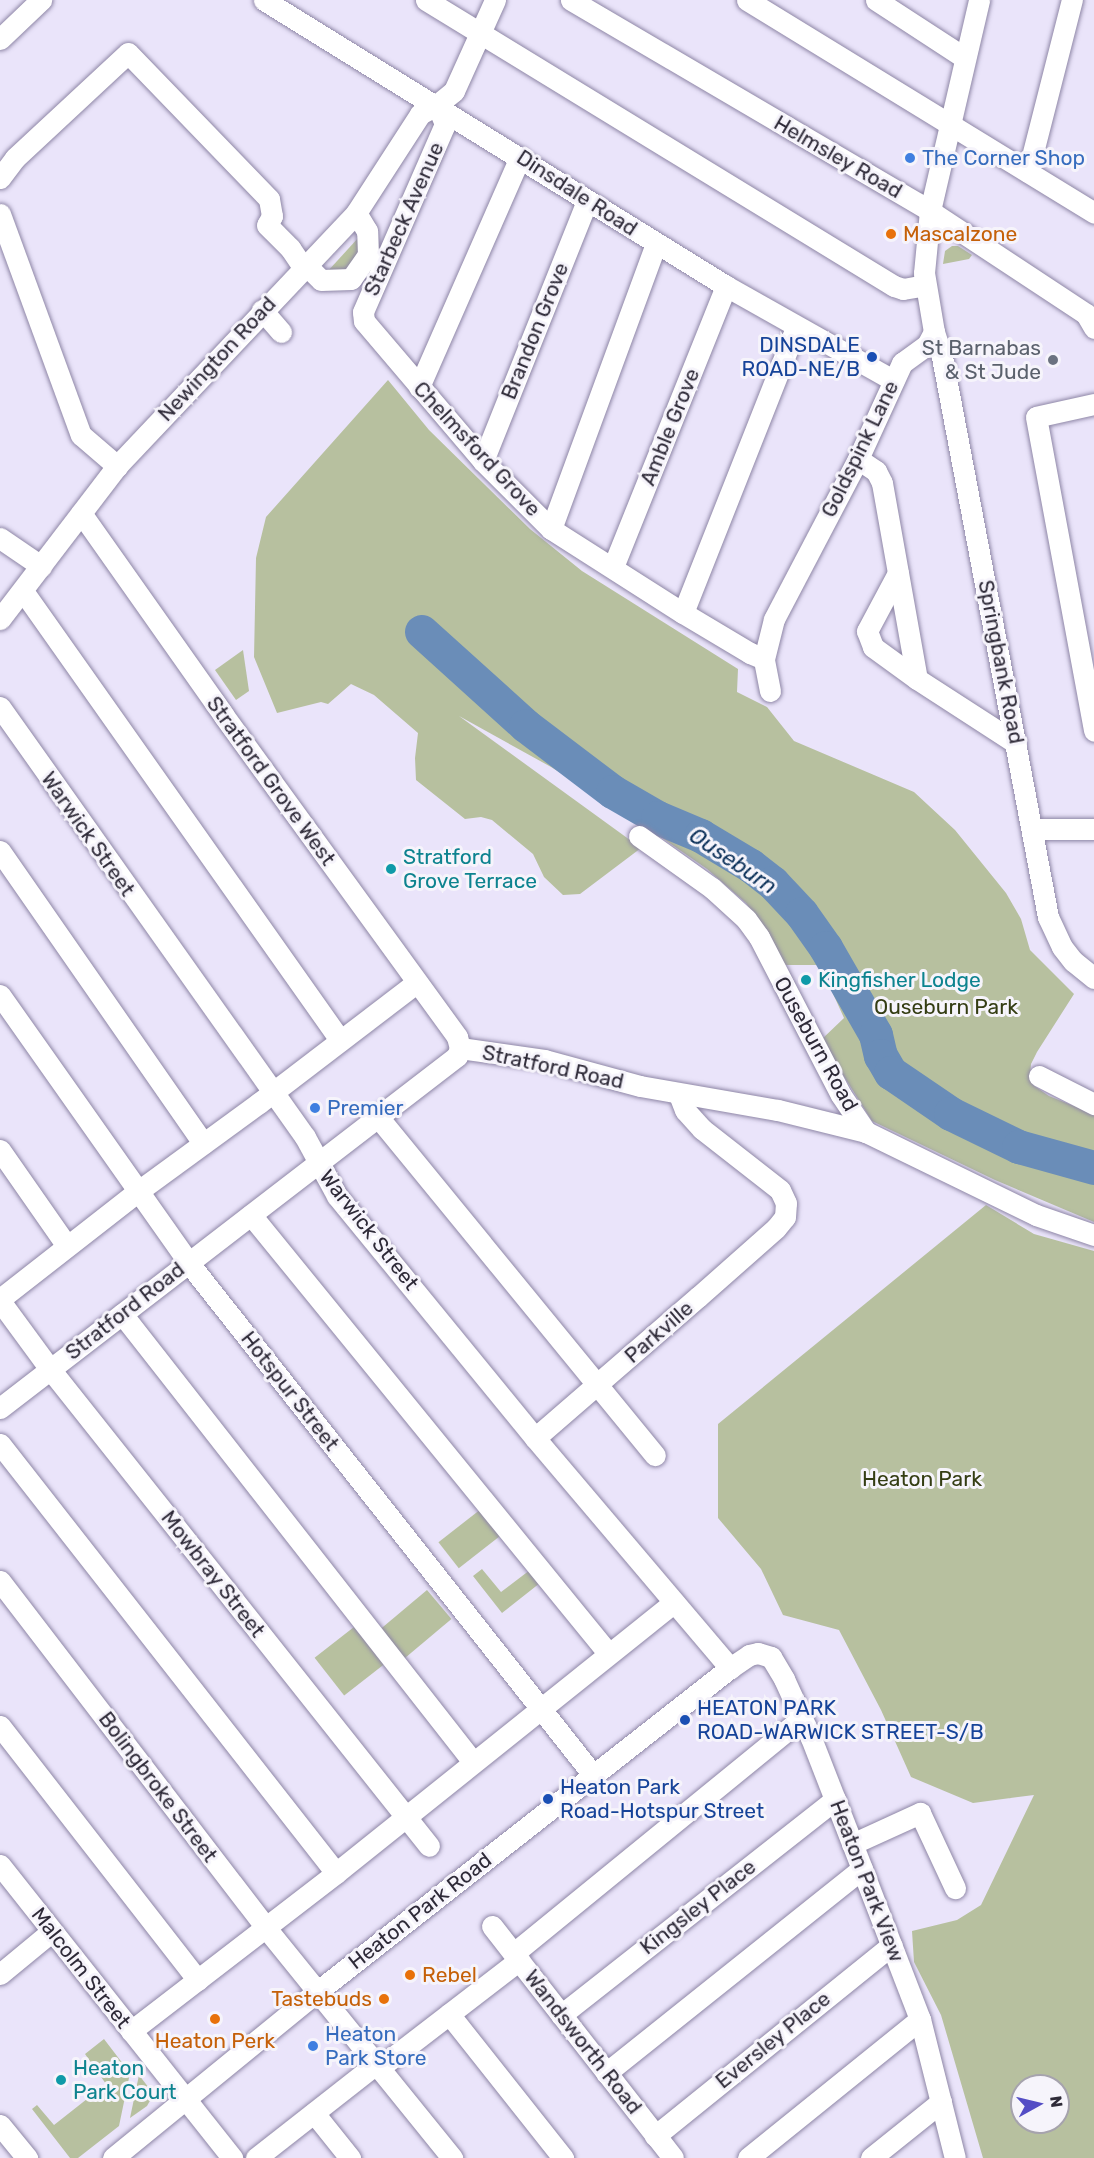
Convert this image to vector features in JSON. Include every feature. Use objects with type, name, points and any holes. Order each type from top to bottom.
[{"type":"street","points":[[0,39],[41,0]]},
{"type":"street","name":"Dinsdale Road","points":[[264,0],[437,105],[656,244],[796,327],[893,380]]},
{"type":"street","points":[[426,0],[894,286],[903,289],[925,285]]},
{"type":"street","points":[[437,105],[454,91],[495,0]]},
{"type":"street","name":"Helmsley Road","points":[[571,0],[930,211],[1086,314],[1094,328]]},
{"type":"street","points":[[747,0],[1094,213]]},
{"type":"street","points":[[876,0],[965,58]]},
{"type":"street","points":[[934,332],[925,285],[924,262],[930,211],[979,0]]},
{"type":"street","points":[[1028,172],[1072,0]]},
{"type":"street","points":[[0,178],[15,158],[128,53],[269,199],[272,216],[267,225],[305,267],[321,280],[351,279],[368,255],[367,231],[356,213]]},
{"type":"street","name":"Newington Road","points":[[0,619],[13,597],[41,566],[117,466],[356,213],[420,114],[437,105]]},
{"type":"street","name":"Starbeck Avenue","points":[[363,312],[445,124],[437,105]]},
{"type":"street","points":[[419,387],[520,157]]},
{"type":"street","name":"Brandon Grove","points":[[483,461],[587,201]]},
{"type":"street","points":[[0,214],[81,435],[117,466]]},
{"type":"street","points":[[551,528],[656,244]]},
{"type":"street","name":"Amble Grove","points":[[613,567],[726,286]]},
{"type":"street","points":[[262,310],[281,332]]},
{"type":"street","name":"Chelmsford Grove","points":[[363,312],[364,321],[483,461],[551,528],[682,612],[764,659]]},
{"type":"street","points":[[682,612],[796,327]]},
{"type":"street","name":"Goldspink Lane","points":[[770,690],[764,659],[774,619],[858,459],[902,363],[927,345],[934,332]]},
{"type":"street","name":"Springbank Road","points":[[934,332],[942,357],[1044,898],[1054,933],[1073,961],[1094,978]]},
{"type":"street","points":[[1094,404],[1036,417],[1094,731]]},
{"type":"street","points":[[858,459],[880,476],[917,679]]},
{"type":"street","name":"Stratford Grove West","points":[[81,513],[416,983],[457,1037],[460,1048]]},
{"type":"street","points":[[0,538],[41,566]]},
{"type":"street","points":[[898,573],[867,631],[873,648],[1016,743]]},
{"type":"street","points":[[13,597],[340,1040]]},
{"type":"street","name":"Warwick Street","points":[[0,707],[266,1098],[305,1137],[310,1169],[337,1196],[535,1438],[730,1668]]},
{"type":"street","points":[[1032,829],[1094,829]]},
{"type":"street","name":"Ouseburn Road","points":[[639,836],[712,888],[746,919],[759,937],[841,1095],[866,1132],[1036,1215],[1094,1235]]},
{"type":"street","points":[[0,851],[203,1143]]},
{"type":"street","points":[[0,1300],[137,1192],[266,1098],[416,983]]},
{"type":"street","name":"Hotspur Street","points":[[0,995],[188,1262],[594,1776]]},
{"type":"street","name":"Stratford Road","points":[[0,1408],[457,1056],[460,1048],[544,1060],[679,1094],[778,1110],[866,1132]]},
{"type":"street","points":[[1039,1076],[1094,1104]]},
{"type":"street","name":"Parkville","points":[[535,1438],[649,1341],[780,1224],[786,1210],[780,1190],[702,1129],[685,1110],[679,1094]]},
{"type":"street","points":[[378,1117],[596,1386],[655,1455]]},
{"type":"street","points":[[0,1150],[67,1246]]},
{"type":"street","points":[[251,1215],[608,1653]]},
{"type":"street","name":"Mowbray Street","points":[[0,1300],[50,1369],[429,1846]]},
{"type":"street","points":[[122,1314],[473,1762]]},
{"type":"street","points":[[0,1444],[336,1873]]},
{"type":"street","name":"Bolingbroke Street","points":[[0,1581],[266,1928],[452,2158]]},
{"type":"street","points":[[131,2031],[336,1873],[674,1602]]},
{"type":"street","name":"Heaton Park View","points":[[730,1668],[754,1653],[771,1657],[802,1718],[920,2019],[955,2158]]},
{"type":"street","name":"Heaton Park Road","points":[[113,2158],[318,1991],[730,1668]]},
{"type":"street","points":[[256,2158],[449,2014],[802,1718]]},
{"type":"street","points":[[0,1726],[198,1980]]},
{"type":"street","name":"Kingsley Place","points":[[561,2015],[835,1799]]},
{"type":"street","points":[[852,1844],[921,1813],[955,1888]]},
{"type":"street","name":"Malcolm Street","points":[[0,1865],[232,2158]]},
{"type":"street","points":[[606,2073],[862,1869]]},
{"type":"street","name":"Wandsworth Road","points":[[492,1926],[673,2158]]},
{"type":"street","points":[[0,1974],[52,1931]]},
{"type":"street","name":"Eversley Place","points":[[655,2136],[892,1945]]},
{"type":"street","points":[[449,2014],[563,2158]]},
{"type":"street","points":[[748,2158],[920,2019]]},
{"type":"street","points":[[871,2158],[941,2102]]},
{"type":"street","points":[[314,2113],[350,2158]]},
{"type":"street","points":[[0,2125],[27,2158]]},
{"type":"green space","points":[[359,237],[360,249],[347,271],[327,272]]},
{"type":"green space","points":[[952,246],[958,246],[972,255],[969,259],[943,264],[945,251]]},
{"type":"green space","name":"Ouseburn Park","points":[[388,380],[429,430],[530,529],[582,571],[738,669],[737,692],[767,707],[794,741],[914,792],[955,830],[1006,893],[1021,919],[1030,950],[1074,994],[1037,1052],[1031,1064],[1030,1075],[1033,1085],[1049,1096],[1094,1114],[1094,1222],[995,1180],[872,1121],[821,1040],[844,1018],[820,965],[783,965],[765,929],[746,903],[707,869],[629,815],[551,767],[459,716],[641,848],[580,894],[563,895],[544,877],[533,854],[492,820],[481,817],[465,819],[416,780],[415,758],[418,733],[374,695],[351,684],[328,704],[321,702],[277,713],[254,657],[256,558],[266,517]]},
{"type":"green space","points":[[243,650],[249,691],[236,700],[215,670]]},
{"type":"green space","name":"Heaton Park","points":[[986,1205],[1034,1234],[1094,1251],[1094,2158],[983,2158],[941,2015],[914,1962],[912,1931],[957,1920],[981,1905],[1034,1795],[973,1803],[911,1777],[881,1710],[839,1630],[783,1615],[761,1569],[718,1518],[718,1424]]},
{"type":"green space","points":[[481,1509],[501,1535],[459,1568],[438,1542]]},
{"type":"green space","points":[[482,1569],[501,1592],[530,1570],[540,1583],[502,1613],[473,1576]]},
{"type":"green space","points":[[427,1590],[451,1619],[405,1658],[380,1629]]},
{"type":"green space","points":[[354,1627],[384,1665],[344,1696],[315,1658]]},
{"type":"green space","points":[[104,2039],[130,2073],[119,2126],[78,2158],[70,2158],[32,2109],[37,2105],[54,2125],[106,2084],[85,2054]]},
{"type":"green space","points":[[139,2075],[152,2092],[151,2099],[147,2106],[130,2118]]},
{"type":"waterway","name":"Ouseburn","points":[[422,632],[526,726],[613,792],[658,818],[701,836],[751,866],[773,883],[802,914],[826,948],[876,1035],[881,1056],[891,1073],[951,1114],[1019,1147],[1094,1168]]},
{"type":"place","name":"The Corner Shop","points":[[910,158]]},
{"type":"place","name":"Mascalzone","points":[[891,234]]},
{"type":"place","name":"DINSDALE ROAD-NE/B","points":[[872,357]]},
{"type":"place","name":"St Barnabas & St Jude","points":[[1053,360]]},
{"type":"place","name":"Stratford Grove Terrace","points":[[391,869]]},
{"type":"place","name":"Kingfisher Lodge","points":[[806,980]]},
{"type":"place","name":"Premier","points":[[315,1108]]},
{"type":"place","name":"HEATON PARK ROAD-WARWICK STREET-S/B","points":[[685,1720]]},
{"type":"place","name":"Heaton Park Road-Hotspur Street","points":[[548,1799]]},
{"type":"place","name":"Rebel","points":[[410,1975]]},
{"type":"place","name":"Tastebuds","points":[[384,1999]]},
{"type":"place","name":"Heaton Perk","points":[[215,2019]]},
{"type":"place","name":"Heaton Park Store","points":[[313,2046]]},
{"type":"place","name":"Heaton Park Court","points":[[61,2080]]}]
